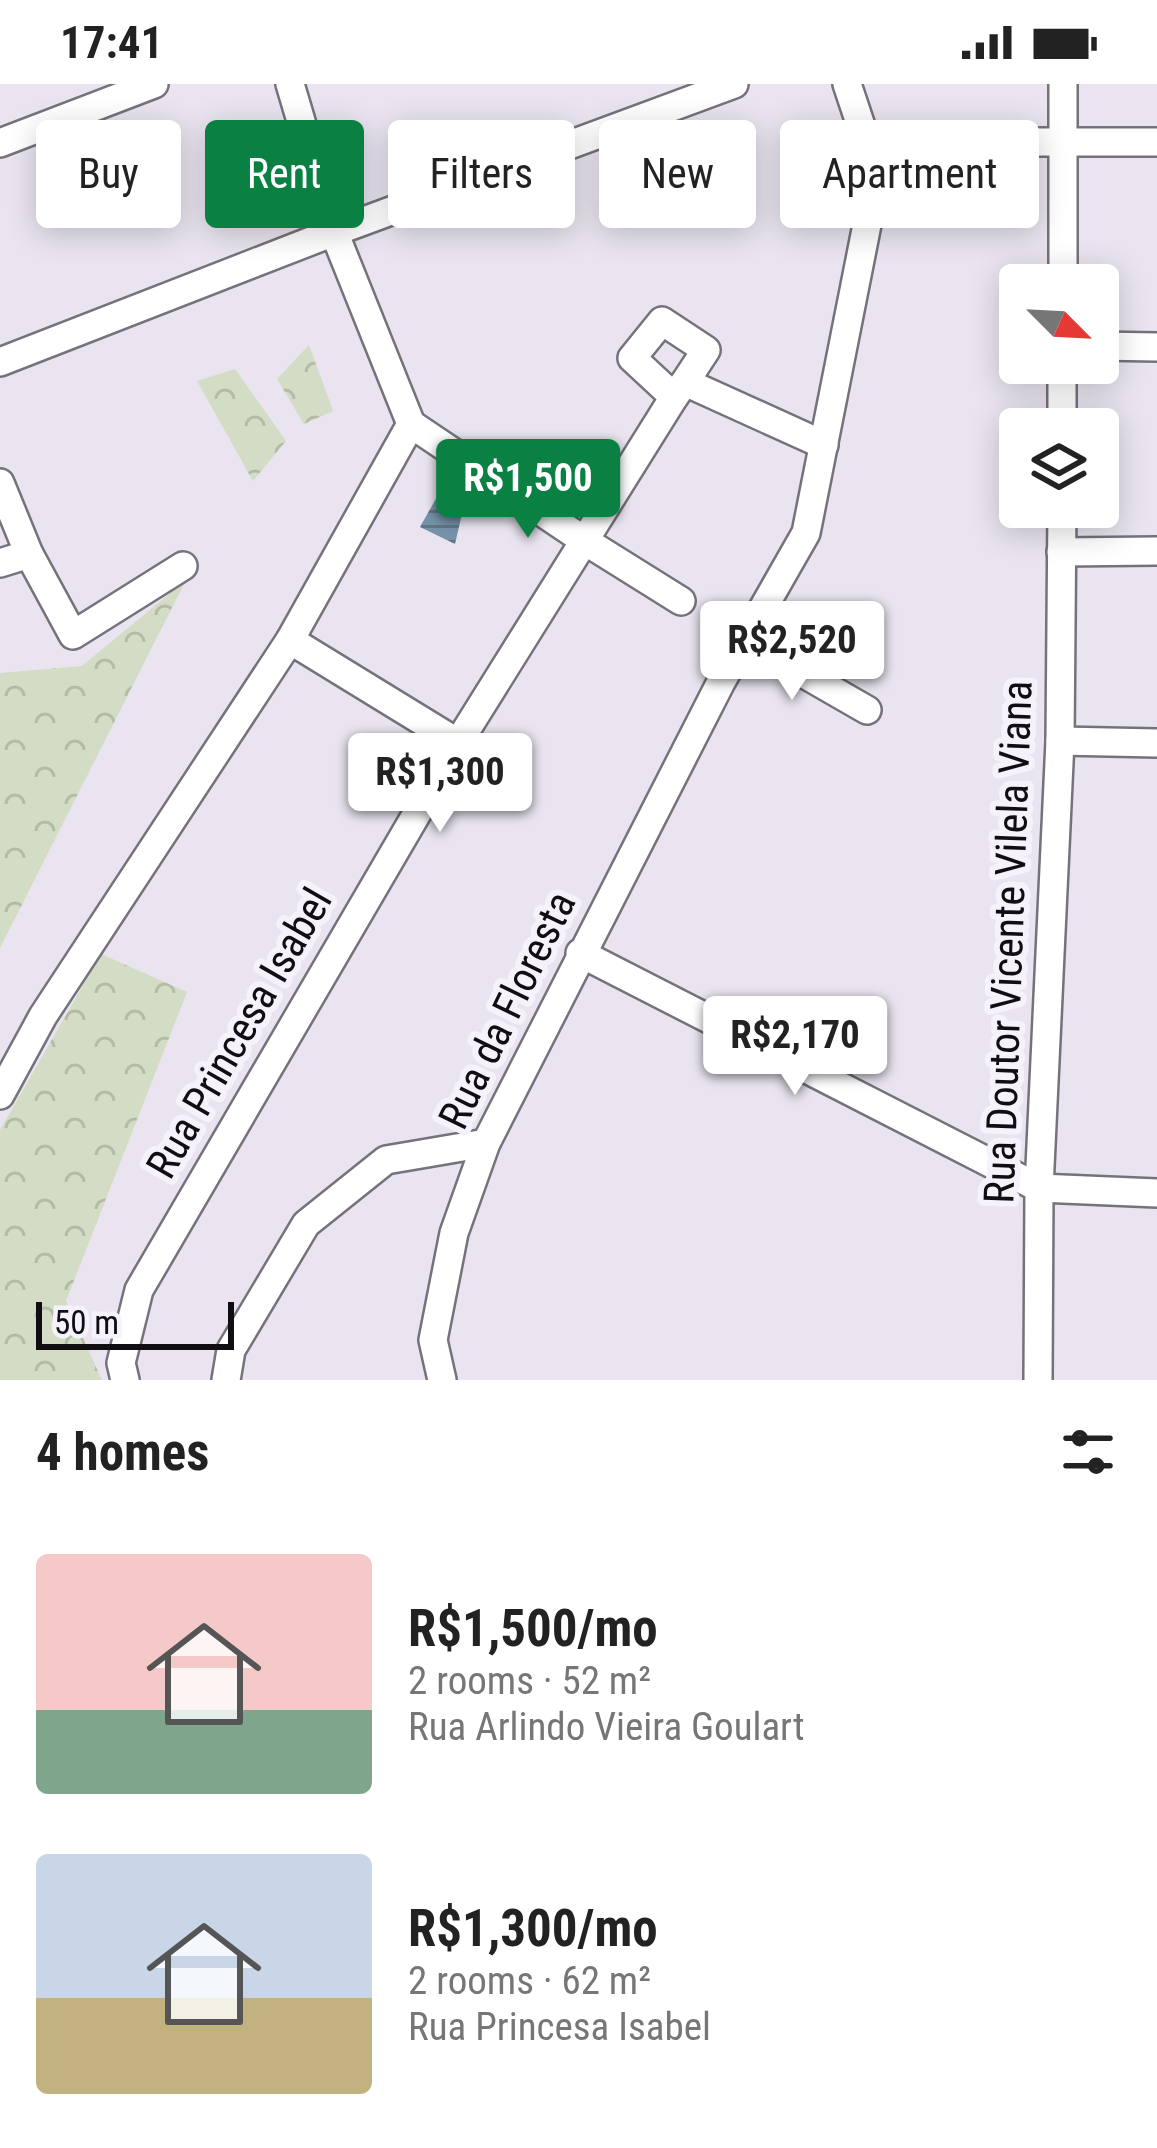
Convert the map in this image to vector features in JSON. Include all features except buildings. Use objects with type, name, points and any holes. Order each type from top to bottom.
[{"type":"street","points":[[290,84],[334,232],[411,424],[585,542],[682,601]]},
{"type":"street","points":[[0,362],[734,84]]},
{"type":"street","name":"Rua da Floresta","points":[[848,84],[859,120]]},
{"type":"street","points":[[1063,84],[1063,264]]},
{"type":"street","points":[[5,146],[150,85]]},
{"type":"street","points":[[1039,140],[1157,142]]},
{"type":"street","name":"Rua da Floresta","points":[[442,1380],[434,1340],[454,1233],[486,1142],[722,682],[806,533],[866,228]]},
{"type":"street","points":[[1119,346],[1157,347]]},
{"type":"street","name":"Rua Princesa Isabel","points":[[125,1380],[121,1363],[139,1290],[216,1151],[458,743],[680,389],[824,445]]},
{"type":"street","points":[[0,1096],[43,1016],[290,640],[411,424]]},
{"type":"street","points":[[0,483],[29,554],[73,634],[183,566]]},
{"type":"street","name":"Rua Doutor Vicente Vilela Viana","points":[[1038,1380],[1039,1187],[1060,741],[1062,528]]},
{"type":"street","points":[[1061,552],[1157,551]]},
{"type":"street","points":[[0,563],[29,554]]},
{"type":"street","points":[[290,640],[458,743]]},
{"type":"street","points":[[747,641],[867,710]]},
{"type":"street","points":[[1060,741],[1157,743]]},
{"type":"street","points":[[580,953],[1039,1187],[1157,1193]]},
{"type":"street","points":[[226,1380],[231,1350],[306,1224],[386,1160],[486,1142]]},
{"type":"path","points":[[682,601],[747,641]]},
{"type":"green space","points":[[309,345],[333,411],[304,424],[277,379]]},
{"type":"green space","points":[[235,369],[286,441],[253,481],[197,381]]},
{"type":"green space","points":[[186,580],[0,948],[0,673],[82,666]]},
{"type":"green space","points":[[101,954],[187,992],[66,1301],[102,1380],[0,1380],[0,1130]]},
{"type":"water","points":[[442,488],[465,501],[455,544],[420,527]]}]
